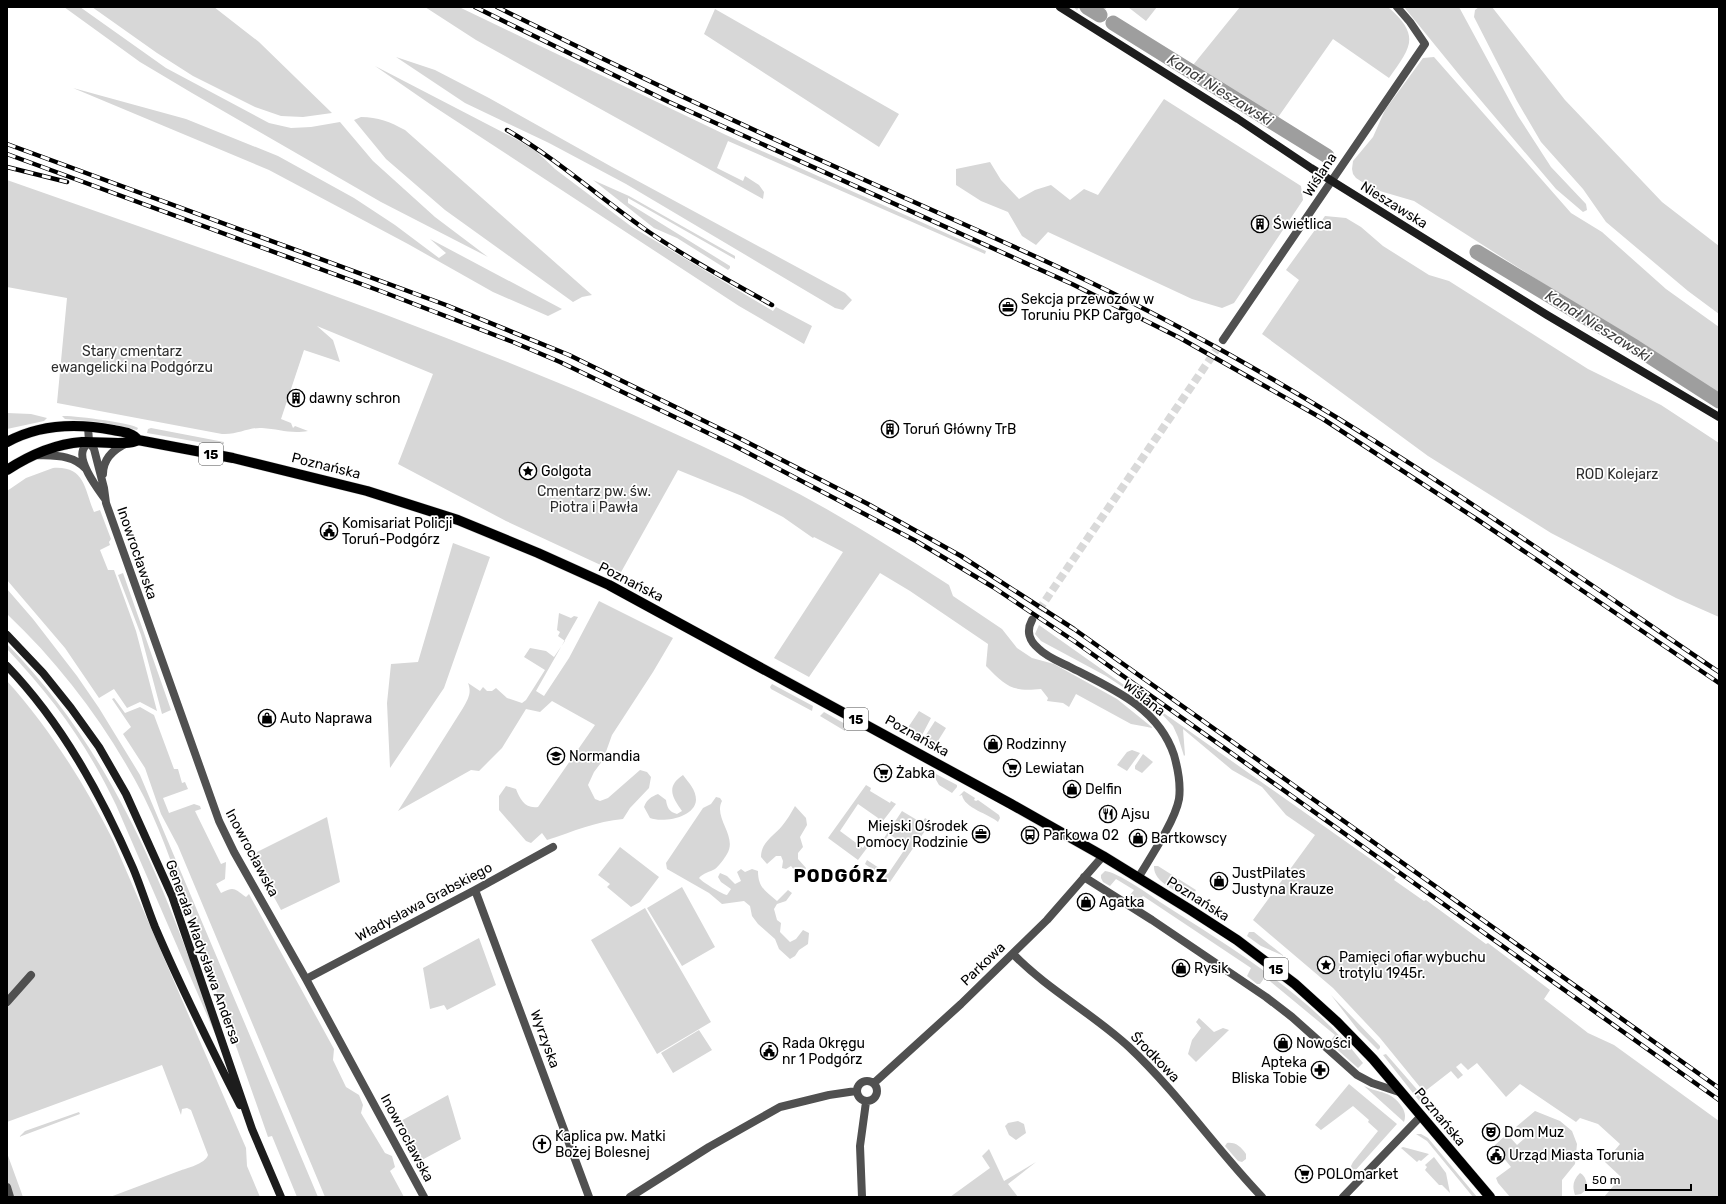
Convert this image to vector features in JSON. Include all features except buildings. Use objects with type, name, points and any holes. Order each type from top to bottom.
[{"type":"main road","name":"Nieszawska","points":[[1060,7],[1238,119],[1331,180],[1547,315],[1719,418]]},
{"type":"main road","name":"Poznańska","points":[[7,442],[18,436],[41,429],[66,425],[88,426],[128,433],[134,435],[134,441]]},
{"type":"main road","name":"Poznańska","points":[[7,470],[33,455],[58,446],[89,442],[134,441],[240,460],[367,491],[458,520],[538,553],[609,585],[1103,856],[1238,940],[1295,984],[1355,1040],[1490,1197]]},
{"type":"main road","name":"Generała Władysława Andersa","points":[[7,635],[43,673],[71,708],[98,747],[126,794],[172,896],[208,996],[252,1129]]},
{"type":"main road","name":"Generała Władysława Andersa","points":[[7,666],[53,720],[64,736],[96,792],[133,869],[155,926],[196,1019],[252,1129],[281,1197]]},
{"type":"street","name":"Wiślana","points":[[1223,340],[1425,44],[1410,22],[1397,7]]},
{"type":"street","points":[[88,426],[89,442],[94,449],[103,481]]},
{"type":"street","points":[[105,500],[103,470],[107,458],[115,450],[134,441]]},
{"type":"street","points":[[89,442],[83,450],[83,459],[89,474]]},
{"type":"street","points":[[33,455],[71,458],[79,462],[89,474],[105,500]]},
{"type":"street","name":"Inowrocławska","points":[[105,500],[216,815],[234,852],[306,979],[424,1197]]},
{"type":"street","name":"Wiślana","points":[[1032,620],[1029,625],[1028,635],[1038,648],[1124,696],[1152,717],[1167,737],[1178,768],[1180,789],[1178,801],[1170,821],[1138,878]]},
{"type":"street","name":"Władysława Grabskiego","points":[[306,979],[553,847]]},
{"type":"street","name":"Parkowa","points":[[874,1084],[1013,954],[1047,920],[1103,856]]},
{"type":"street","points":[[1084,877],[1152,920],[1266,998],[1292,1017],[1357,1075],[1372,1083],[1402,1093]]},
{"type":"street","name":"Wyrzyska","points":[[475,890],[589,1197]]},
{"type":"street","name":"Środkowa","points":[[1013,954],[1041,980],[1081,1008],[1135,1053],[1176,1097],[1261,1197]]},
{"type":"street","points":[[7,1002],[31,975]]},
{"type":"street","points":[[869,1081],[874,1084],[877,1088],[876,1096],[871,1101],[866,1102],[859,1098],[856,1091],[862,1082],[869,1081]]},
{"type":"street","points":[[630,1197],[709,1147],[780,1107],[829,1095],[856,1091]]},
{"type":"street","points":[[862,1197],[860,1146],[866,1102]]},
{"type":"street","points":[[1343,1197],[1421,1116]]},
{"type":"street","points":[[7,1188],[10,1197]]},
{"type":"green space","points":[[64,7],[80,7],[166,68],[269,123],[291,128],[311,127],[340,122],[373,161],[435,217],[488,257],[381,202],[192,93],[140,62]]},
{"type":"green space","points":[[92,7],[214,7],[259,42],[332,113],[303,117],[281,116],[255,107],[193,76],[157,53]]},
{"type":"green space","points":[[425,7],[459,7],[726,135],[986,251],[985,254],[728,141],[717,168],[743,181],[745,176],[759,185],[764,192],[763,199],[476,40]]},
{"type":"green space","points":[[1073,7],[1107,7],[1096,20],[1079,8],[1077,10]]},
{"type":"green space","points":[[1128,7],[1157,7],[1146,21]]},
{"type":"green space","points":[[1240,7],[1388,7],[1405,26],[1409,34],[1409,42],[1403,58],[1389,78],[1333,39],[1274,123],[1189,70]]},
{"type":"green space","points":[[1404,7],[1459,7],[1518,116],[1551,167],[1586,204],[1587,210],[1583,212],[1556,189]]},
{"type":"green space","points":[[1479,7],[1492,7],[1565,100],[1662,202],[1719,246],[1719,314],[1688,291],[1606,222],[1583,189],[1541,142],[1517,101],[1474,17],[1475,10]]},
{"type":"green space","points":[[715,9],[899,114],[879,147],[704,34]]},
{"type":"green space","points":[[396,57],[435,70],[489,98],[612,167],[845,293],[852,300],[843,310],[835,308],[626,184],[549,143],[465,103]]},
{"type":"green space","points":[[1434,57],[1571,213],[1602,232],[1666,289],[1719,327],[1719,396],[1414,201],[1373,189],[1356,178],[1352,169],[1353,161],[1373,137],[1385,110],[1423,58]]},
{"type":"green space","points":[[375,66],[516,139],[536,151],[555,169],[632,227],[773,311],[776,307],[812,326],[804,344],[739,306],[430,104]]},
{"type":"green space","points":[[73,88],[186,119],[278,156],[354,198],[395,225],[439,258],[446,253],[430,239],[562,309],[548,316],[493,292],[408,244],[269,170]]},
{"type":"green space","points":[[1164,99],[1301,186],[1303,200],[1234,303],[1222,308],[1192,299],[1048,232],[1036,245],[1022,236],[1008,212],[981,201],[956,185],[956,169],[990,162],[1001,180],[1019,199],[1035,190],[1051,185],[1070,200],[1084,189],[1098,195]]},
{"type":"green space","points":[[361,117],[384,120],[405,130],[592,295],[582,297],[573,302],[445,210],[386,159],[354,120]]},
{"type":"green space","points":[[7,180],[298,282],[490,355],[585,394],[772,480],[884,543],[949,585],[953,596],[1002,629],[1017,648],[1032,658],[1054,664],[1117,699],[1153,728],[1131,724],[1076,694],[1069,707],[1063,703],[1047,701],[1048,698],[1041,689],[1031,690],[1016,688],[1004,683],[986,666],[988,644],[910,591],[880,573],[809,677],[774,658],[843,552],[814,537],[813,538],[783,517],[742,496],[678,470],[620,574],[506,521],[398,464],[433,374],[317,326],[333,340],[340,362],[304,350],[281,419],[291,423],[293,428],[295,426],[308,431],[290,432],[257,428],[222,434],[57,403],[67,298],[7,287]]},
{"type":"green space","points":[[593,180],[629,196],[735,256],[735,259],[628,198],[628,203],[730,266],[730,268],[728,270],[677,238],[654,228]]},
{"type":"green space","name":"ROD Kolejarz","points":[[1325,216],[1346,218],[1361,227],[1383,246],[1429,275],[1449,281],[1588,369],[1661,405],[1719,443],[1719,617],[1676,598],[1551,533],[1428,456],[1262,334],[1299,280],[1286,270]]},
{"type":"green space","points":[[7,413],[31,414],[47,418],[44,421],[7,429]]},
{"type":"green space","points":[[62,416],[115,422],[138,428],[137,430],[99,422],[65,419]]},
{"type":"green space","points":[[151,428],[224,442],[224,444],[221,446],[147,433],[148,429]]},
{"type":"green space","points":[[53,468],[64,468],[77,475],[82,480],[94,512],[100,510],[111,539],[109,542],[110,545],[100,550],[108,570],[114,570],[136,631],[157,711],[140,702],[127,708],[114,689],[99,698],[65,648],[7,580],[7,491],[26,478]]},
{"type":"green space","points":[[453,543],[490,557],[444,688],[390,768],[387,703],[391,664],[418,662]]},
{"type":"green space","points":[[123,573],[171,710],[162,714],[141,635],[118,575]]},
{"type":"green space","points":[[7,589],[33,619],[77,676],[99,708],[140,775],[318,1197],[297,1197],[272,1136],[268,1137],[159,829],[144,797],[116,747],[66,677],[28,634],[7,614]]},
{"type":"green space","points":[[599,601],[673,638],[612,735],[603,760],[594,772],[588,785],[595,799],[600,801],[608,798],[640,770],[647,772],[651,777],[649,788],[630,808],[623,819],[594,824],[547,840],[542,833],[531,843],[526,841],[499,810],[499,796],[506,786],[516,789],[521,800],[526,805],[538,807],[595,725],[552,701],[540,712],[526,709],[502,748],[479,771],[471,770],[398,811],[465,705],[469,693],[468,683],[480,691],[483,687],[487,691],[492,691],[496,688],[507,698],[522,703],[526,700],[545,670],[524,657],[530,648],[546,651],[554,657],[561,646],[536,691],[544,696],[569,658]]},
{"type":"green space","points":[[559,613],[571,618],[574,616],[578,617],[565,641],[558,636],[560,632],[557,630]]},
{"type":"green space","points":[[1039,625],[1396,877],[1394,880],[1424,901],[1426,900],[1486,944],[1488,943],[1550,990],[1544,999],[1588,1033],[1614,1045],[1719,1121],[1719,1197],[1604,1197],[1621,1177],[1605,1162],[1620,1144],[1598,1124],[1580,1118],[1576,1122],[1520,1084],[1506,1097],[1477,1063],[1468,1070],[1461,1063],[1456,1067],[1463,1075],[1458,1079],[1451,1071],[1424,1092],[1380,1038],[1333,988],[1253,920],[1315,835],[1286,815],[1262,787],[1232,770],[1183,729],[1184,756],[1173,726],[1158,710],[1106,676],[1041,641],[1035,634]]},
{"type":"green space","points":[[7,644],[40,680],[69,718],[119,798],[160,884],[207,1006],[216,1036],[116,805],[105,783],[68,722],[40,686],[7,649]]},
{"type":"green space","points":[[7,681],[52,737],[78,777],[113,840],[246,1148],[247,1166],[260,1197],[110,1197],[195,1165],[203,1161],[208,1155],[191,1110],[187,1108],[182,1109],[181,1115],[162,1065],[7,1122]]},
{"type":"green space","points":[[772,684],[813,706],[812,711],[771,689],[770,687]]},
{"type":"green space","points":[[114,698],[125,713],[140,707],[154,715],[174,769],[178,769],[182,783],[185,782],[188,789],[163,798],[169,813],[194,804],[200,806],[201,809],[195,811],[221,864],[226,862],[225,879],[216,884],[221,893],[234,889],[246,897],[249,894],[334,1049],[333,1060],[346,1087],[359,1095],[363,1105],[361,1113],[385,1153],[392,1156],[395,1167],[390,1171],[404,1197],[325,1197],[178,846],[161,814],[145,768],[123,734],[131,727],[112,699]]},
{"type":"green space","points":[[919,711],[931,718],[921,737],[907,729]]},
{"type":"green space","points":[[824,712],[847,725],[845,731],[820,716]]},
{"type":"green space","points":[[935,721],[946,728],[936,744],[924,738]]},
{"type":"green space","points":[[1132,750],[1140,753],[1127,771],[1117,765],[1127,752]]},
{"type":"green space","points":[[1143,754],[1153,762],[1142,773],[1135,769],[1135,766]]},
{"type":"green space","points":[[930,773],[934,773],[957,785],[957,787],[952,793],[939,785],[935,778],[928,775]]},
{"type":"green space","points":[[683,775],[695,793],[696,800],[694,806],[690,811],[677,818],[662,820],[650,818],[644,807],[646,802],[658,794],[666,800],[670,811],[677,814],[682,811],[672,793],[672,788],[677,779]]},
{"type":"green space","points":[[866,785],[871,788],[870,791],[890,803],[891,801],[896,804],[879,826],[873,827],[878,818],[858,804],[840,831],[863,848],[869,839],[870,844],[858,860],[828,838]]},
{"type":"green space","points":[[964,791],[975,798],[974,800],[978,800],[999,815],[1000,818],[998,822],[967,804],[962,795],[959,796]]},
{"type":"green space","points":[[716,797],[720,798],[722,801],[720,807],[721,814],[730,841],[730,847],[723,860],[715,869],[699,878],[712,888],[727,895],[731,889],[721,882],[718,877],[720,873],[727,876],[735,884],[741,881],[737,872],[741,869],[745,872],[752,869],[758,871],[761,885],[777,901],[788,890],[792,893],[786,901],[777,904],[774,909],[777,920],[781,923],[780,932],[790,942],[796,939],[803,930],[809,933],[808,944],[790,959],[779,949],[775,939],[758,924],[752,916],[750,906],[744,901],[722,904],[709,893],[667,869],[666,863],[703,808],[711,804]]},
{"type":"green space","points":[[795,806],[806,818],[807,825],[800,837],[803,847],[798,853],[798,859],[806,868],[800,877],[791,866],[786,869],[782,868],[783,861],[781,856],[776,856],[767,864],[761,857],[763,847],[784,824]]},
{"type":"green space","points":[[902,811],[922,823],[925,818],[931,822],[890,882],[865,864],[867,860],[888,874],[907,846],[889,834],[884,842],[882,841]]},
{"type":"green space","points":[[327,817],[340,882],[281,910],[251,855]]},
{"type":"green space","points":[[620,847],[659,877],[640,902],[631,907],[607,887],[610,884],[598,875]]},
{"type":"green space","points":[[1154,866],[1158,866],[1196,890],[1192,897],[1188,898],[1161,881],[1157,877]]},
{"type":"green space","points":[[1105,871],[1125,879],[1141,889],[1269,974],[1319,1016],[1342,1038],[1363,1063],[1358,1068],[1331,1044],[1331,1040],[1335,1035],[1265,977],[1260,984],[1257,984],[1247,976],[1251,968],[1143,896],[1137,902],[1130,899],[1129,896],[1134,890],[1116,879],[1110,886],[1103,882],[1101,875]]},
{"type":"green space","points":[[682,887],[715,947],[682,966],[647,908]]},
{"type":"green space","points":[[645,908],[711,1022],[657,1054],[591,940]]},
{"type":"green space","points":[[1249,932],[1254,932],[1284,956],[1261,946],[1247,936]]},
{"type":"green space","points":[[479,938],[496,985],[447,1010],[444,1005],[430,1009],[423,968]]},
{"type":"green space","points":[[1331,995],[1380,1046],[1378,1050],[1358,1030]]},
{"type":"green space","points":[[1199,1018],[1214,1032],[1223,1028],[1229,1030],[1196,1062],[1188,1054],[1192,1040],[1201,1028],[1196,1022]]},
{"type":"green space","points":[[699,1030],[712,1050],[673,1073],[661,1053]]},
{"type":"green space","points":[[1386,1054],[1427,1101],[1425,1103],[1420,1102],[1383,1055]]},
{"type":"green space","points":[[1349,1084],[1397,1124],[1353,1173],[1351,1166],[1353,1162],[1378,1131],[1368,1122],[1369,1120],[1353,1106],[1321,1130],[1315,1125]]},
{"type":"green space","points":[[1364,1086],[1385,1093],[1394,1098],[1404,1111],[1404,1122]]},
{"type":"green space","points":[[448,1095],[461,1139],[420,1161],[399,1122]]},
{"type":"green space","points":[[1535,1111],[1560,1121],[1572,1131],[1577,1144],[1575,1164],[1562,1180],[1562,1197],[1510,1197],[1498,1183],[1496,1178],[1511,1167],[1494,1146],[1507,1134],[1517,1145],[1525,1138],[1516,1127]]},
{"type":"green space","points":[[79,1112],[80,1114],[19,1137],[25,1131]]},
{"type":"green space","points":[[1018,1121],[1024,1124],[1026,1133],[1016,1140],[1009,1135],[1005,1126],[1008,1123]]},
{"type":"green space","points":[[1416,1134],[1421,1134],[1428,1138],[1477,1197],[1473,1197],[1427,1141]]},
{"type":"green space","points":[[1227,1143],[1233,1143],[1240,1147],[1246,1154],[1246,1159],[1242,1162],[1238,1161],[1225,1146]]},
{"type":"green space","points":[[1403,1147],[1429,1154],[1421,1161],[1419,1160],[1417,1162],[1401,1148]]},
{"type":"green space","points":[[989,1149],[1004,1181],[1036,1162],[1008,1184],[1018,1197],[950,1197],[990,1168],[982,1156]]},
{"type":"green space","points":[[7,1153],[23,1197],[7,1197]]},
{"type":"green space","points":[[1434,1157],[1446,1173],[1450,1193],[1442,1185],[1439,1185],[1425,1170],[1427,1167],[1425,1165]]},
{"type":"green space","points":[[1580,1173],[1585,1178],[1587,1189],[1581,1194],[1575,1195],[1574,1183]]},
{"type":"waterway","name":"Kanał Nieszawski","points":[[1087,7],[1100,15]]},
{"type":"waterway","name":"Kanał Nieszawski","points":[[1113,23],[1327,156]]},
{"type":"waterway","name":"Kanał Nieszawski","points":[[1477,252],[1635,347],[1719,401]]},
{"type":"tunnel","points":[[1032,620],[1223,340]]},
{"type":"railway","points":[[475,7],[669,102],[1072,284],[1180,338],[1323,419],[1478,520],[1719,683]]},
{"type":"railway","points":[[497,7],[722,115],[1107,290],[1188,332],[1257,370],[1392,452],[1524,539],[1719,672]]},
{"type":"railway","points":[[507,130],[543,153],[661,240],[708,269],[772,305]]},
{"type":"railway","points":[[7,144],[446,305],[569,355],[737,437],[868,504],[961,556],[1074,629],[1719,1088]]},
{"type":"railway","points":[[7,154],[383,292],[513,342],[560,362],[733,445],[916,541],[993,587],[1074,641],[1719,1100]]},
{"type":"railway","points":[[7,167],[67,182]]},
{"type":"place","name":"Świetlica","points":[[1260,224]]},
{"type":"place","name":"Sekcja przewozów w Toruniu PKP Cargo","points":[[1008,307]]},
{"type":"place","name":"dawny schron","points":[[296,398]]},
{"type":"place","name":"Toruń Główny TrB","points":[[890,429]]},
{"type":"place","name":"Golgota","points":[[528,471]]},
{"type":"place","name":"Komisariat Policji Toruń-Podgórz","points":[[329,531]]},
{"type":"place","name":"Auto Naprawa","points":[[267,718]]},
{"type":"place","name":"Rodzinny","points":[[993,744]]},
{"type":"place","name":"Normandia","points":[[556,756]]},
{"type":"place","name":"Lewiatan","points":[[1012,768]]},
{"type":"place","name":"Żabka","points":[[883,773]]},
{"type":"place","name":"Delfin","points":[[1072,789]]},
{"type":"place","name":"Ajsu","points":[[1108,814]]},
{"type":"place","name":"Miejski Ośrodek Pomocy Rodzinie","points":[[981,834]]},
{"type":"place","name":"Parkowa 02","points":[[1030,835]]},
{"type":"place","name":"Bartkowscy","points":[[1138,838]]},
{"type":"place","name":"JustPilates Justyna Krauze","points":[[1219,881]]},
{"type":"place","name":"Agatka","points":[[1086,902]]},
{"type":"place","name":"Pamięci ofiar wybuchu trotylu 1945r.","points":[[1326,965]]},
{"type":"place","name":"Rysik","points":[[1181,968]]},
{"type":"place","name":"Nowości","points":[[1283,1043]]},
{"type":"place","name":"Rada Okręgu nr 1 Podgórz","points":[[769,1051]]},
{"type":"place","name":"Apteka Bliska Tobie","points":[[1320,1070]]},
{"type":"place","name":"Dom Muz","points":[[1491,1132]]},
{"type":"place","name":"Kaplica pw. Matki Bożej Bolesnej","points":[[542,1144]]},
{"type":"place","name":"Urząd Miasta Torunia","points":[[1496,1155]]},
{"type":"place","name":"POLOmarket","points":[[1304,1174]]},
{"type":"district","name":"PODGÓRZ","points":[[841,876]]},
{"type":"park label","name":"Stary cmentarz ewangelicki na Podgórzu","points":[[132,360]]},
{"type":"park label","name":"Cmentarz pw. św. Piotra i Pawła","points":[[594,500]]}]
